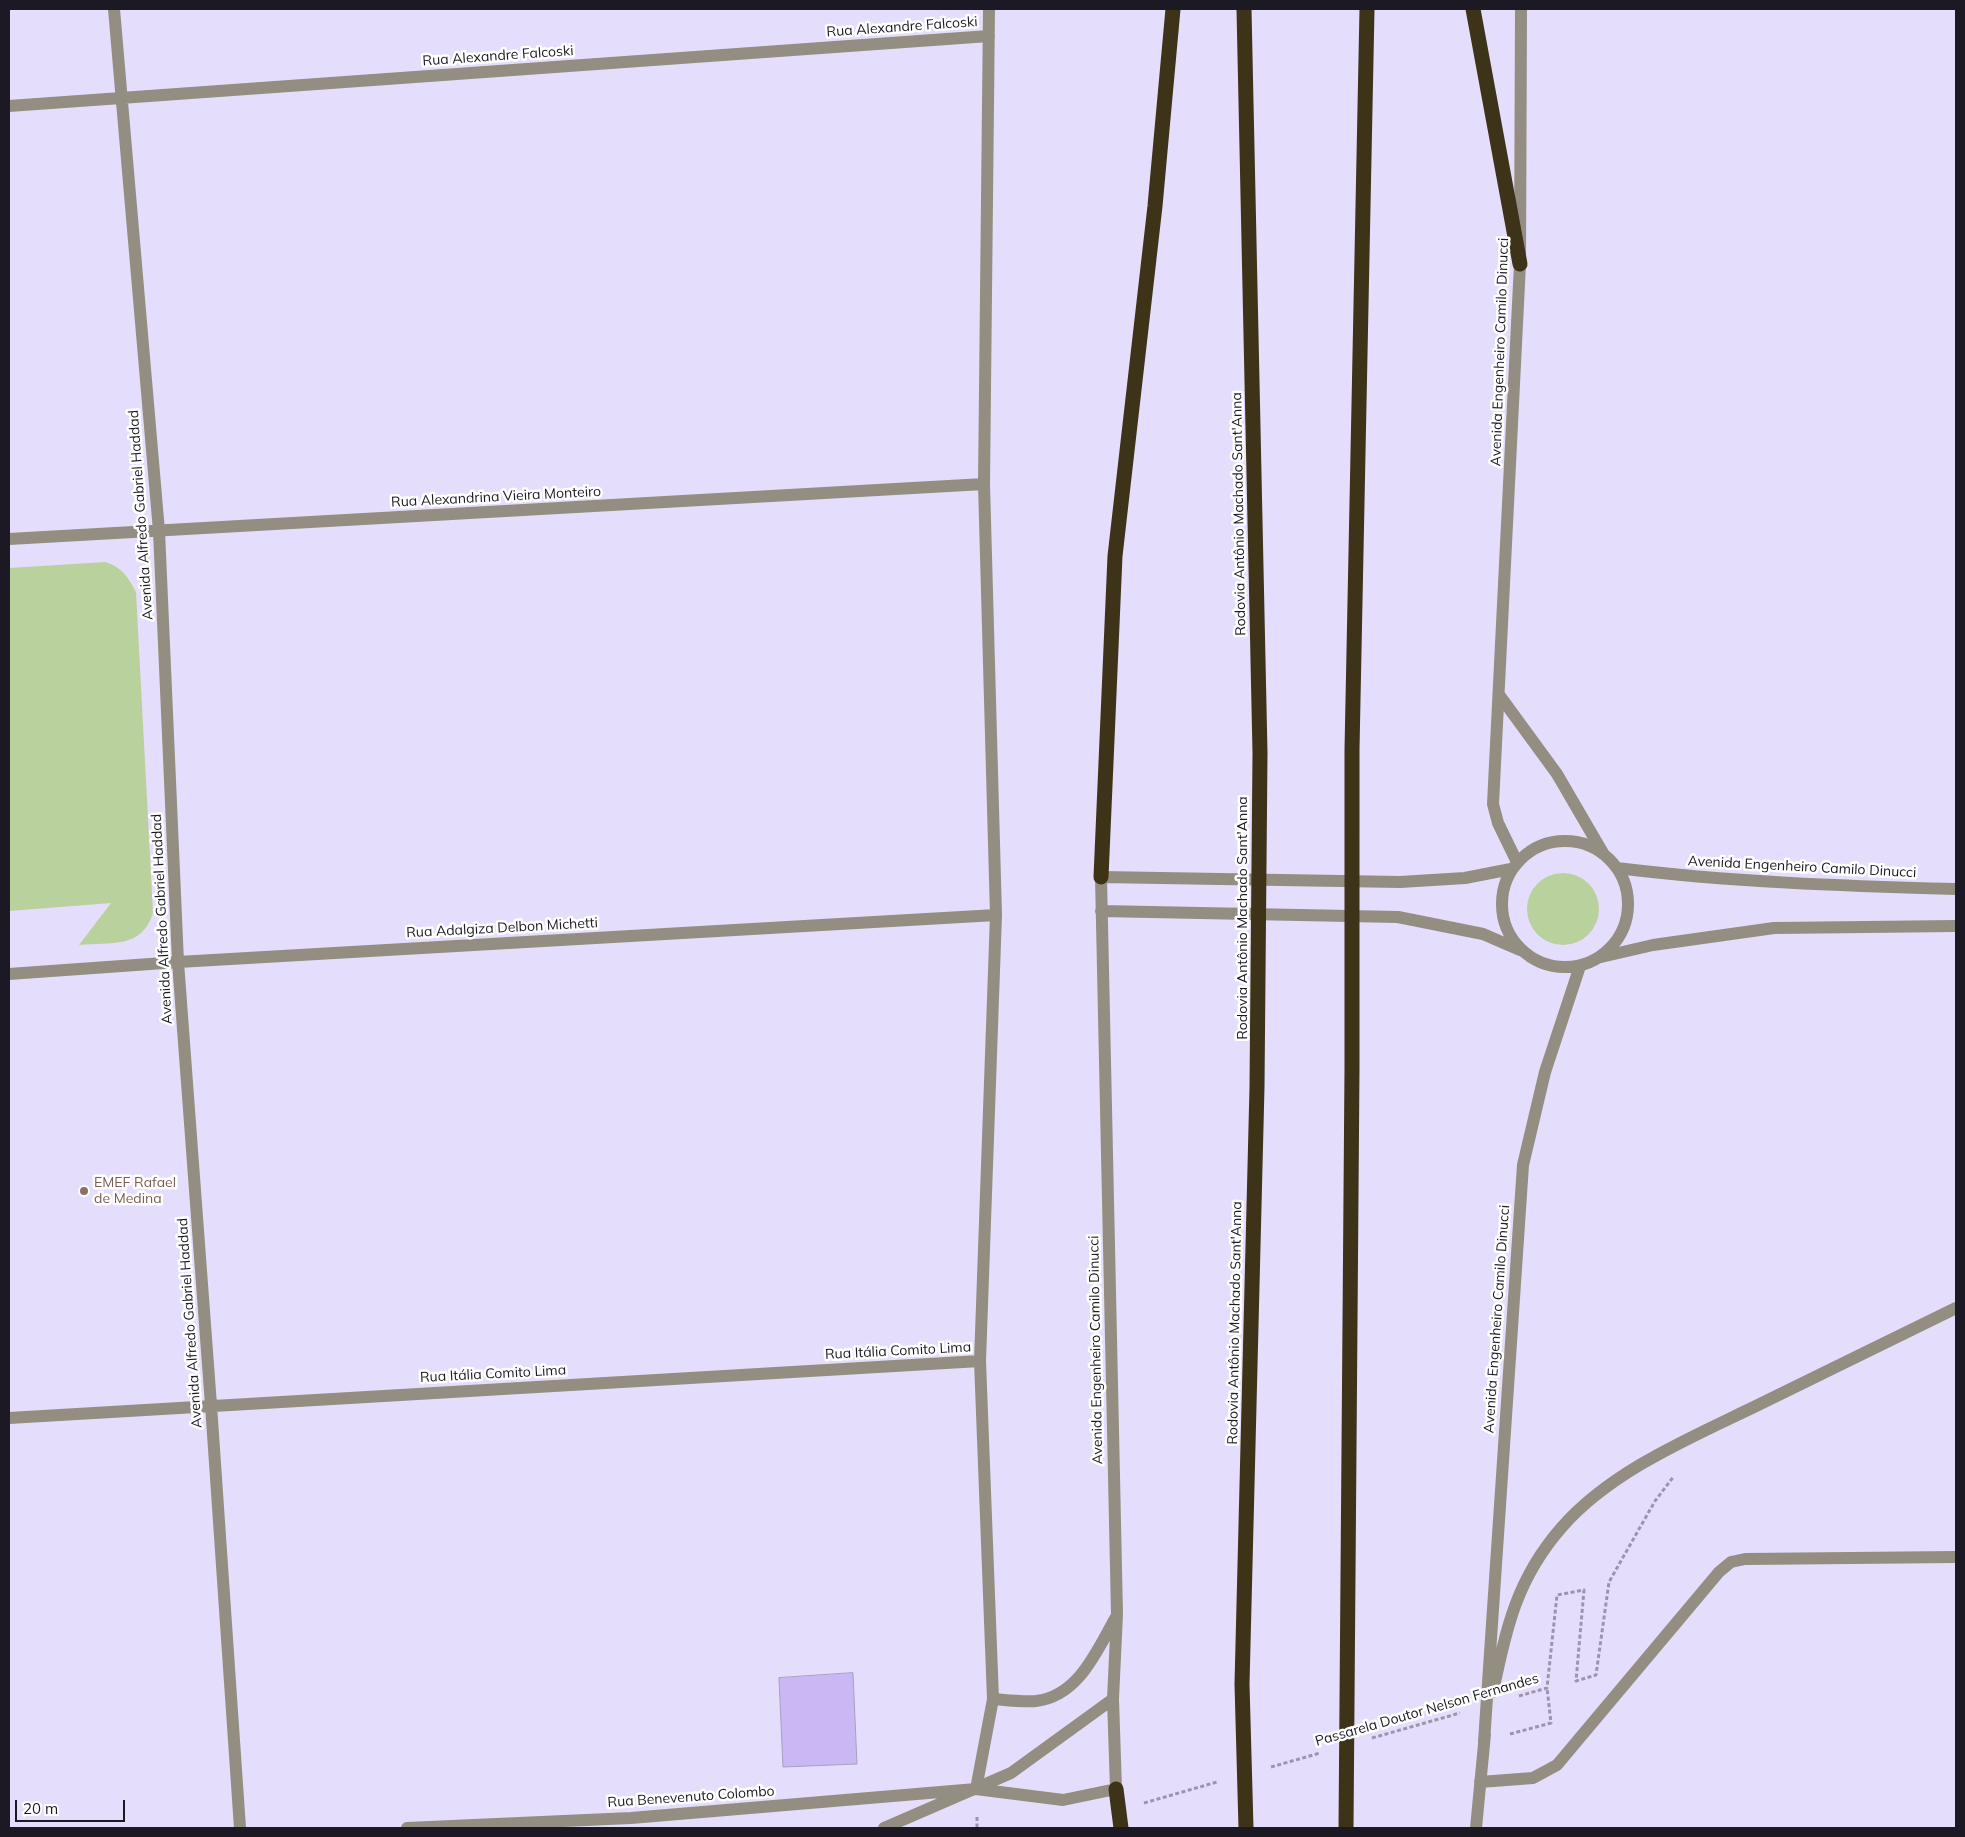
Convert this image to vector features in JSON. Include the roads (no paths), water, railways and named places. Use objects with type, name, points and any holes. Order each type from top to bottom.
[{"type":"highway","points":[[1101,877],[1115,556],[1155,206],[1173,9]]},
{"type":"highway","name":"Rodovia Antônio Machado Sant'Anna","points":[[1244,9],[1260,753],[1257,1087],[1242,1684],[1246,1828]]},
{"type":"highway","points":[[1346,1828],[1352,1068],[1352,749],[1367,9]]},
{"type":"highway","points":[[1473,9],[1520,264]]},
{"type":"highway","points":[[1116,1789],[1121,1828]]},
{"type":"street","name":"Avenida Alfredo Gabriel Haddad","points":[[114,9],[159,531],[178,962],[212,1405],[240,1828]]},
{"type":"street","points":[[884,1828],[976,1789],[992,1699],[980,1361],[996,916],[984,484],[989,9]]},
{"type":"street","name":"Avenida Engenheiro Camilo Dinucci","points":[[1514,866],[1493,804],[1500,696],[1520,264],[1521,9]]},
{"type":"street","name":"Rua Alexandre Falcoski","points":[[9,106],[988,36]]},
{"type":"street","name":"Rua Alexandrina Vieira Monteiro","points":[[9,539],[984,484]]},
{"type":"street","points":[[1500,696],[1557,774],[1603,853],[1617,868],[1626,886],[1629,906],[1624,926],[1618,938],[1599,958]]},
{"type":"street","points":[[1101,877],[1400,882],[1465,878],[1514,866],[1536,848],[1558,840],[1582,842],[1603,853]]},
{"type":"street","points":[[1514,866],[1503,890],[1502,912],[1507,932],[1520,950]]},
{"type":"street","name":"Avenida Engenheiro Camilo Dinucci","points":[[1617,868],[1688,877],[1810,885],[1956,889]]},
{"type":"street","name":"Avenida Engenheiro Camilo Dinucci","points":[[1101,877],[1118,1614],[1113,1699],[1116,1789]]},
{"type":"street","points":[[1101,911],[1398,917],[1483,934],[1520,950],[1545,964],[1558,967],[1580,966],[1599,958],[1653,945],[1774,928],[1956,926]]},
{"type":"street","name":"Rua Adalgiza Delbon Michetti","points":[[9,974],[178,962],[996,916]]},
{"type":"street","name":"Avenida Engenheiro Camilo Dinucci","points":[[1476,1828],[1484,1742],[1523,1165],[1545,1072],[1580,966]]},
{"type":"street","name":"Avenida Engenheiro Camilo Dinucci","points":[[1484,1742],[1506,1628],[1520,1592],[1538,1558],[1561,1527],[1588,1500],[1619,1477],[1711,1428],[1956,1308]]},
{"type":"street","name":"Rua Itália Comito Lima","points":[[9,1418],[980,1361]]},
{"type":"street","points":[[1480,1782],[1534,1778],[1557,1766],[1719,1572],[1731,1562],[1745,1559],[1956,1557]]},
{"type":"street","points":[[992,1699],[1036,1701],[1057,1694],[1075,1682],[1089,1665],[1118,1614]]},
{"type":"street","name":"Rua Benevenuto Colombo","points":[[976,1789],[1011,1773],[1070,1728],[1113,1699]]},
{"type":"street","name":"Rua Benevenuto Colombo","points":[[407,1828],[634,1823],[976,1789],[1063,1800],[1116,1789]]},
{"type":"place","name":"EMEF Rafael de Medina","points":[[84,1191]]}]
